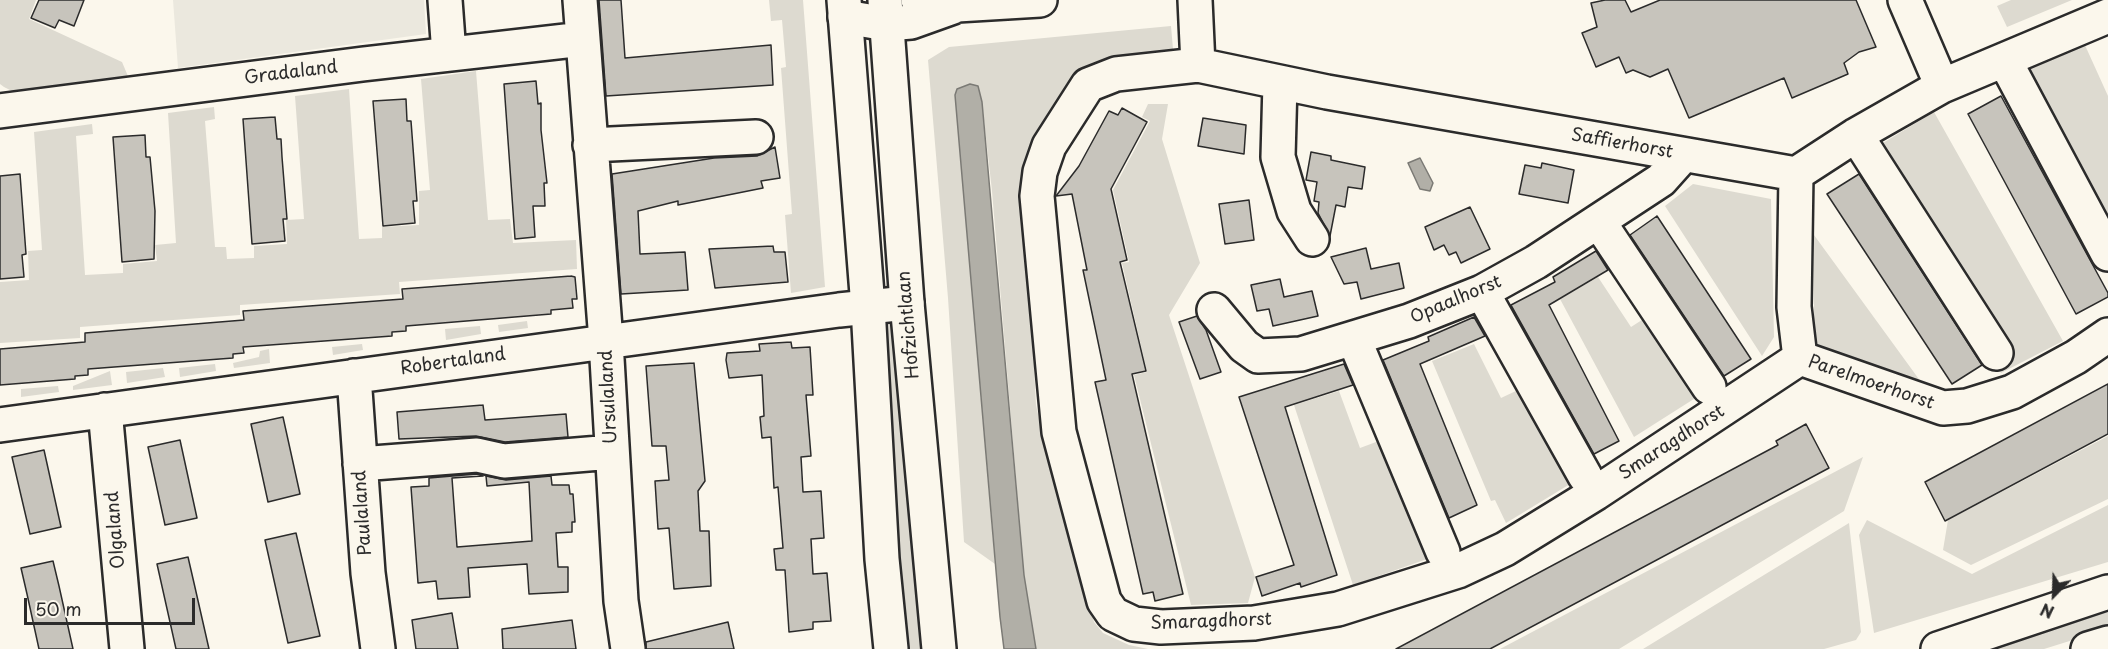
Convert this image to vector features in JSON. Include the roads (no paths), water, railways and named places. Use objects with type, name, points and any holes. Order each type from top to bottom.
[{"type":"street","points":[[445,0],[449,54]]},
{"type":"street","name":"Ursulaland","points":[[580,0],[606,342],[621,601],[628,649]]},
{"type":"street","points":[[918,0],[957,5],[1040,0]]},
{"type":"street","points":[[1195,0],[1198,65]]},
{"type":"street","points":[[1905,0],[1942,86]]},
{"type":"street","points":[[891,649],[882,559],[868,307],[844,9],[885,8],[911,22],[957,5]]},
{"type":"street","name":"Hofzichtlaan","points":[[885,8],[907,303],[939,649]]},
{"type":"street","points":[[1796,174],[1856,135],[1942,86],[2108,16]]},
{"type":"street","name":"Gradaland","points":[[0,111],[583,39]]},
{"type":"street","points":[[2005,61],[2108,254]]},
{"type":"street","name":"Saffierhorst","points":[[1198,65],[1280,84],[1796,174]]},
{"type":"street","name":"Smaragdhorst","points":[[1198,65],[1116,74],[1088,85],[1049,146],[1040,172],[1036,196],[1059,432],[1104,601],[1113,614],[1134,624],[1161,627],[1254,623],[1338,609],[1458,571],[1505,549],[1596,493],[1800,358]]},
{"type":"street","points":[[1280,84],[1278,157],[1294,211],[1312,240]]},
{"type":"street","points":[[1856,135],[1995,353]]},
{"type":"street","points":[[590,145],[756,136]]},
{"type":"street","name":"Opaalhorst","points":[[1214,310],[1244,346],[1258,356],[1301,354],[1409,321],[1482,292],[1599,222],[1661,180],[1678,161],[1679,154]]},
{"type":"street","name":"Parelmoerhorst","points":[[1796,174],[1794,307],[1800,358],[1942,408],[1967,406],[2012,392],[2076,357],[2108,335]]},
{"type":"street","points":[[1599,222],[1709,387]]},
{"type":"street","points":[[1482,292],[1585,476]]},
{"type":"street","name":"Robertaland","points":[[0,425],[907,303]]},
{"type":"street","points":[[1354,339],[1443,552]]},
{"type":"street","name":"Paulaland","points":[[354,376],[368,573],[378,649]]},
{"type":"street","name":"Olgaland","points":[[105,410],[127,649]]},
{"type":"street","points":[[360,464],[477,455],[504,461],[612,452]]},
{"type":"street","points":[[1938,649],[2108,592]]},
{"type":"street","points":[[2088,649],[2108,643]]}]
